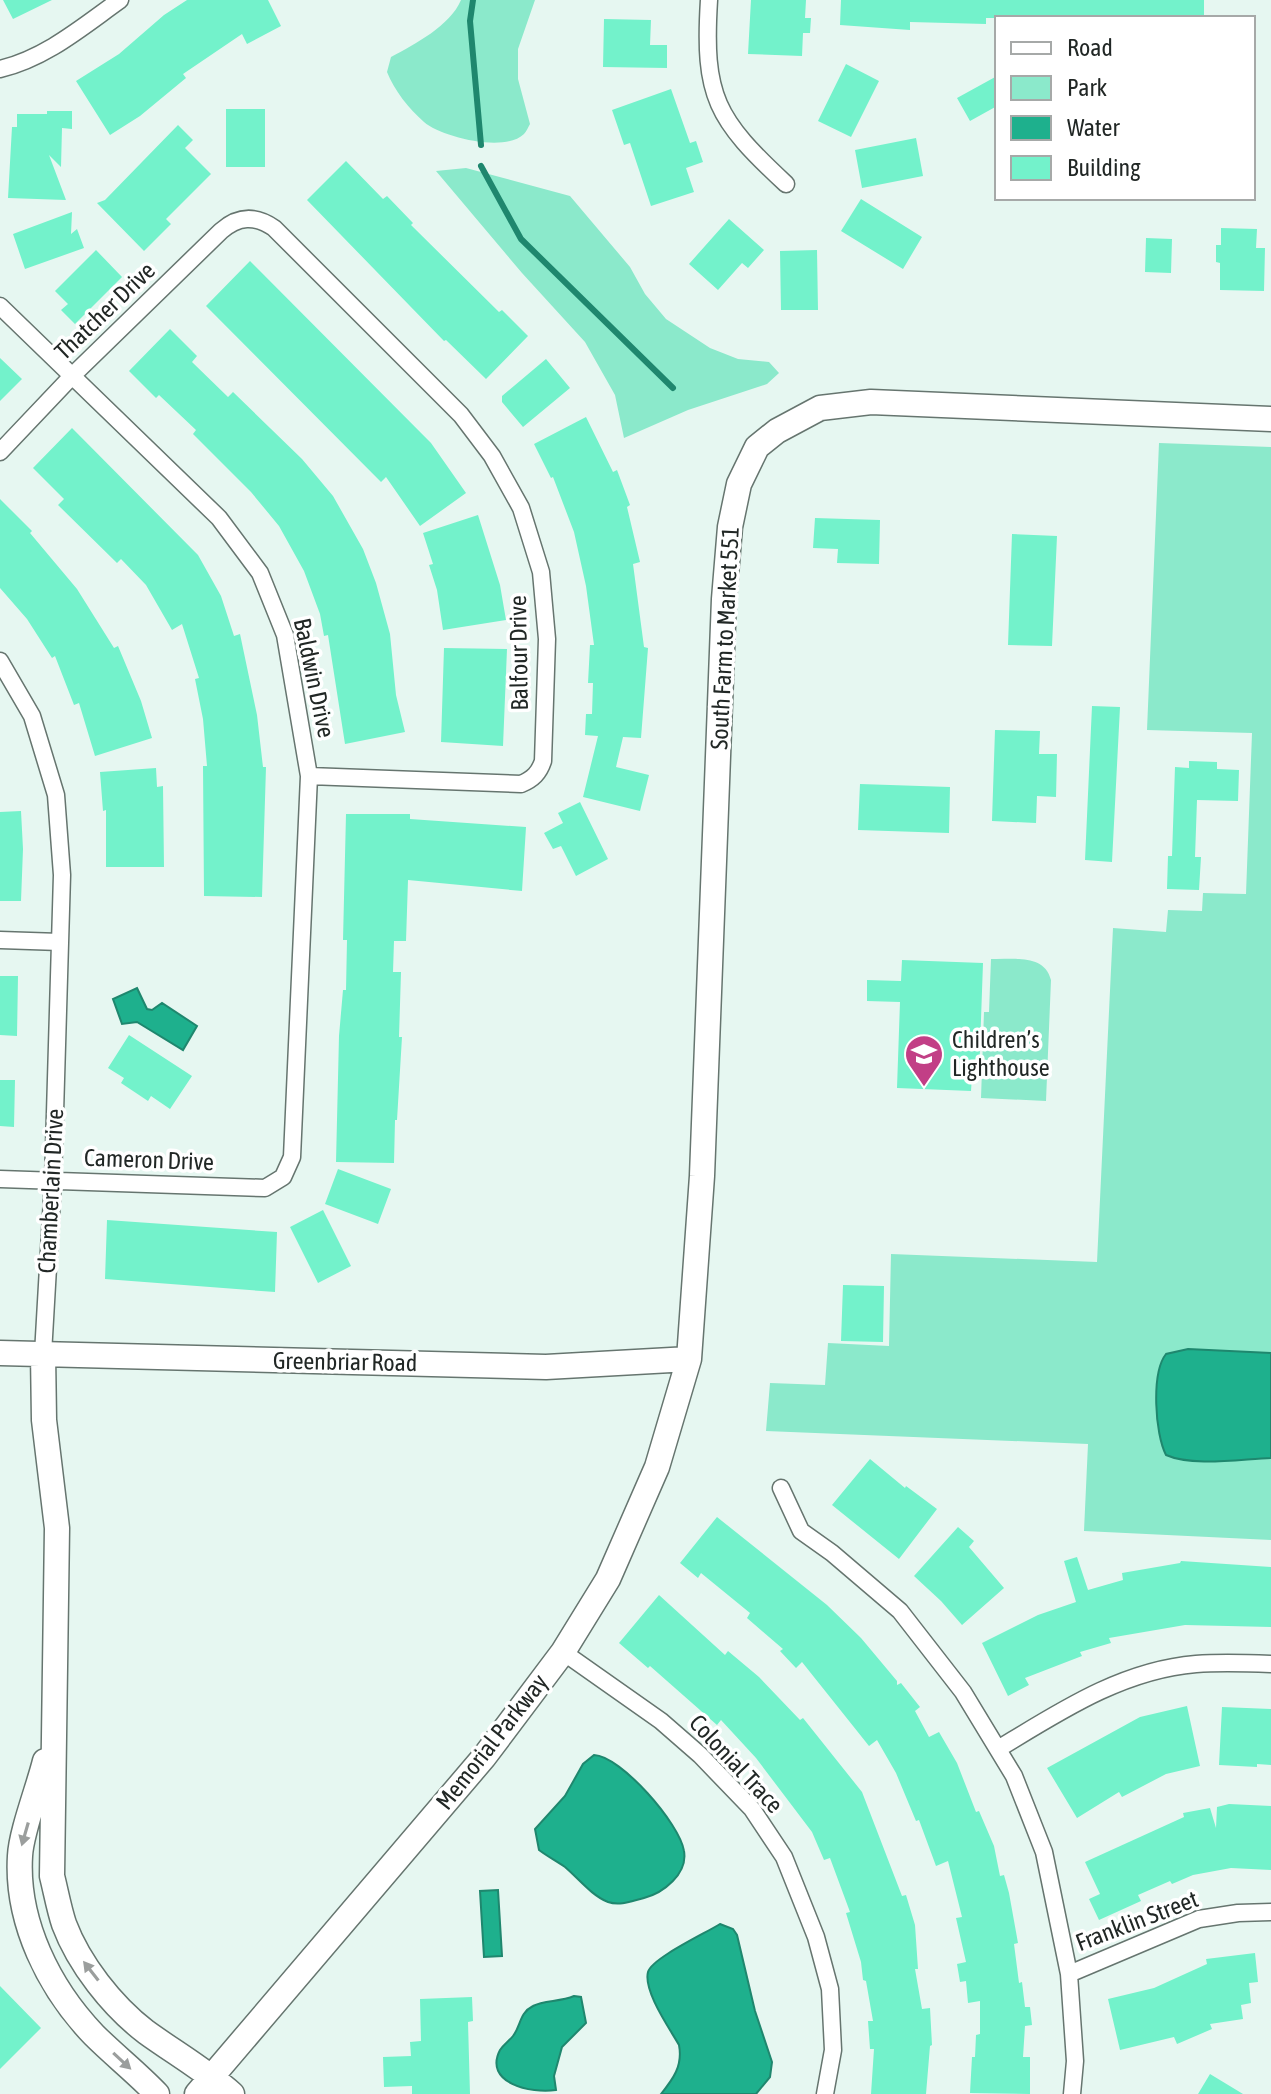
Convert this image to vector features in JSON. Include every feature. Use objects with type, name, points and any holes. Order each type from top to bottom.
[{"type":"main road","name":"South Farm to Market 551","points":[[689,1359],[702,1176],[724,599],[730,527],[739,484],[757,447],[777,431],[820,408],[871,402],[1271,419]]},
{"type":"main road","name":"Greenbriar Road","points":[[0,1353],[546,1367],[689,1359]]},
{"type":"main road","name":"Chamberlain Drive","points":[[43,1354],[44,1420],[57,1528],[52,1876],[64,1923],[80,1957],[107,1993],[204,2085],[232,2094]]},
{"type":"main road","name":"Memorial Parkway","points":[[204,2085],[484,1757],[563,1652],[608,1579],[657,1467],[689,1359]]},
{"type":"main road","name":"Chamberlain Drive","points":[[53,1732],[20,1853],[20,1890],[30,1930],[46,1969],[66,2001],[93,2034],[157,2094]]},
{"type":"street","points":[[0,69],[20,64],[64,41],[120,0]]},
{"type":"street","points":[[709,0],[708,67],[721,111],[754,154],[786,184]]},
{"type":"street","name":"Thatcher Drive","points":[[0,452],[73,375],[221,231],[230,223],[253,218]]},
{"type":"street","name":"Balfour Drive","points":[[253,218],[274,228],[461,415],[492,456],[521,508],[541,572],[547,639],[543,761],[535,776],[521,784],[512,784],[309,776]]},
{"type":"street","name":"Baldwin Drive","points":[[0,306],[219,518],[260,573],[285,635],[309,776],[293,1142],[289,1168]]},
{"type":"street","name":"Chamberlain Drive","points":[[0,661],[32,716],[56,795],[62,875],[53,1181],[43,1354]]},
{"type":"street","points":[[0,940],[60,942]]},
{"type":"street","name":"Cameron Drive","points":[[0,1179],[265,1188],[283,1177],[289,1168]]},
{"type":"street","points":[[781,1488],[801,1531],[900,1611],[963,1692],[1014,1776],[1044,1852],[1069,1974],[1075,2061],[1072,2094]]},
{"type":"street","name":"Colonial Trace","points":[[563,1652],[661,1721],[700,1755],[752,1809],[784,1857],[816,1937],[830,1989],[833,2050],[825,2094]]},
{"type":"street","points":[[998,1749],[1079,1699],[1130,1679],[1195,1664],[1271,1664]]},
{"type":"street","name":"Franklin Street","points":[[1069,1974],[1199,1919],[1271,1912]]},
{"type":"green space","points":[[461,0],[535,0],[518,49],[518,79],[530,124],[524,134],[515,140],[473,141],[432,128],[408,105],[387,72],[391,57],[440,26]]},
{"type":"green space","points":[[466,168],[570,196],[630,267],[645,294],[666,319],[710,348],[738,359],[769,362],[779,373],[767,384],[688,410],[624,438],[615,395],[585,342],[436,171]]},
{"type":"green space","points":[[1159,443],[1271,447],[1271,1540],[1084,1531],[1088,1444],[766,1431],[770,1383],[825,1385],[828,1343],[889,1346],[891,1254],[1097,1262],[1113,928],[1166,932],[1168,910],[1202,911],[1203,893],[1246,894],[1252,733],[1147,730]]},
{"type":"green space","points":[[991,959],[1035,962],[1042,965],[1051,980],[1046,1101],[981,1098],[984,1012],[989,1012]]},
{"type":"water","points":[[137,988],[147,1009],[152,1010],[162,1003],[197,1026],[183,1050],[137,1022],[122,1024],[113,999]]},
{"type":"water","points":[[1188,1349],[1271,1353],[1271,1458],[1190,1461],[1166,1455],[1157,1419],[1158,1375],[1166,1354]]},
{"type":"water","points":[[594,1755],[619,1767],[648,1793],[672,1825],[684,1851],[682,1867],[673,1881],[651,1895],[626,1903],[602,1899],[565,1867],[539,1850],[535,1829],[565,1796],[583,1764]]},
{"type":"water","points":[[498,1890],[502,1956],[484,1957],[480,1891]]},
{"type":"water","points":[[720,1924],[733,1929],[737,1935],[755,2011],[772,2062],[770,2077],[756,2094],[661,2094],[676,2072],[680,2053],[679,2045],[649,1989],[648,1972],[669,1953]]},
{"type":"water","points":[[581,1997],[586,2023],[562,2047],[554,2076],[556,2090],[523,2088],[504,2078],[498,2071],[496,2061],[500,2050],[516,2032],[525,2012],[537,2004]]},
{"type":"building","points":[[3,0],[52,0],[13,19]]},
{"type":"building","points":[[187,0],[268,0],[281,26],[247,44],[242,34],[183,74],[186,78],[140,116],[110,135],[76,81],[119,54],[164,15]]},
{"type":"building","points":[[751,0],[806,0],[805,18],[811,18],[810,33],[803,33],[802,56],[748,54]]},
{"type":"building","points":[[841,0],[1204,0],[1204,16],[995,16],[986,18],[986,24],[910,22],[910,30],[840,25]]},
{"type":"building","points":[[604,19],[651,20],[650,45],[667,45],[667,68],[603,67]]},
{"type":"building","points":[[846,64],[879,81],[851,137],[818,121]]},
{"type":"building","points":[[995,77],[995,107],[970,121],[957,98]]},
{"type":"building","points":[[671,89],[690,143],[696,141],[703,162],[686,168],[694,192],[651,206],[630,143],[624,145],[612,110]]},
{"type":"building","points":[[226,109],[265,109],[265,167],[226,167]]},
{"type":"building","points":[[47,111],[72,111],[72,129],[62,128],[61,167],[49,155],[66,200],[8,198],[12,127],[17,127],[17,114],[47,114]]},
{"type":"building","points":[[178,125],[193,140],[185,148],[211,174],[166,219],[171,224],[144,251],[97,203],[105,200]]},
{"type":"building","points":[[916,138],[923,176],[862,188],[855,150]]},
{"type":"building","points":[[346,161],[383,199],[387,196],[413,223],[411,225],[499,312],[502,310],[528,336],[486,379],[444,341],[307,200]]},
{"type":"building","points":[[861,199],[922,237],[903,269],[841,231]]},
{"type":"building","points":[[72,212],[71,234],[77,229],[84,248],[25,269],[13,234]]},
{"type":"building","points":[[729,219],[764,250],[748,268],[742,263],[718,290],[689,264]]},
{"type":"building","points":[[1221,228],[1257,229],[1256,248],[1265,248],[1264,291],[1220,290],[1216,245],[1221,245]]},
{"type":"building","points":[[1146,238],[1172,239],[1171,273],[1145,272]]},
{"type":"building","points":[[96,250],[122,277],[75,324],[61,310],[68,304],[55,291]]},
{"type":"building","points":[[817,250],[818,310],[781,310],[780,251]]},
{"type":"building","points":[[250,261],[431,443],[466,493],[420,526],[386,477],[381,482],[206,306]]},
{"type":"building","points":[[170,329],[197,356],[192,362],[228,397],[233,392],[302,459],[333,496],[363,549],[376,583],[390,634],[396,695],[405,732],[345,744],[328,635],[324,636],[320,614],[304,571],[279,526],[251,492],[193,434],[196,430],[159,395],[156,398],[129,371]]},
{"type":"building","points":[[0,358],[22,379],[0,401]]},
{"type":"building","points":[[546,359],[570,388],[523,427],[502,402],[502,396]]},
{"type":"building","points":[[586,417],[613,472],[617,470],[630,505],[627,507],[640,562],[633,564],[644,647],[648,648],[641,738],[623,737],[616,767],[649,775],[640,811],[583,797],[598,736],[585,735],[586,714],[592,714],[593,683],[588,683],[590,645],[594,645],[586,586],[574,532],[553,477],[534,444]]},
{"type":"building","points":[[72,428],[198,555],[221,596],[234,636],[240,634],[257,715],[263,767],[266,767],[262,897],[204,896],[203,766],[207,766],[203,719],[195,679],[199,678],[182,624],[172,630],[146,585],[121,559],[117,563],[58,505],[64,499],[33,468]]},
{"type":"building","points":[[0,499],[32,531],[30,533],[77,589],[114,648],[118,646],[141,701],[152,738],[95,756],[79,703],[74,705],[55,656],[52,658],[27,619],[0,588]]},
{"type":"building","points":[[478,515],[500,585],[506,620],[443,630],[437,590],[429,565],[433,564],[423,533]]},
{"type":"building","points":[[815,518],[880,520],[879,564],[837,563],[838,549],[813,548]]},
{"type":"building","points":[[1012,534],[1057,536],[1052,646],[1008,645]]},
{"type":"building","points":[[444,648],[507,649],[503,746],[441,742]]},
{"type":"building","points":[[1092,706],[1120,707],[1112,862],[1085,860]]},
{"type":"building","points":[[995,730],[1040,731],[1039,754],[1057,754],[1056,797],[1037,796],[1036,823],[992,821]]},
{"type":"building","points":[[1189,761],[1217,762],[1217,769],[1239,770],[1238,801],[1197,800],[1195,857],[1201,857],[1199,890],[1167,889],[1168,856],[1172,856],[1175,767],[1189,768]]},
{"type":"building","points":[[156,768],[157,787],[163,786],[164,867],[106,867],[106,810],[103,811],[100,772]]},
{"type":"building","points":[[860,784],[950,787],[949,833],[858,830]]},
{"type":"building","points":[[580,802],[608,859],[576,876],[561,846],[553,849],[544,833],[563,823],[558,813]]},
{"type":"building","points":[[21,811],[21,901],[0,901],[0,812]]},
{"type":"building","points":[[346,814],[410,814],[410,819],[526,827],[522,891],[408,880],[406,941],[394,941],[393,972],[401,972],[399,1037],[402,1037],[394,1163],[336,1162],[339,1036],[343,990],[346,990],[347,940],[343,940]]},
{"type":"building","points":[[902,960],[983,963],[979,1076],[972,1076],[971,1091],[897,1088],[900,1002],[867,1001],[867,980],[901,981]]},
{"type":"building","points":[[0,976],[18,976],[17,1036],[0,1035]]},
{"type":"building","points":[[129,1035],[192,1076],[170,1109],[151,1096],[148,1101],[121,1083],[124,1078],[108,1068]]},
{"type":"building","points":[[0,1080],[15,1080],[14,1127],[0,1126]]},
{"type":"building","points":[[338,1169],[391,1189],[378,1224],[325,1204]]},
{"type":"building","points":[[323,1210],[351,1266],[318,1283],[290,1227]]},
{"type":"building","points":[[107,1220],[277,1232],[275,1292],[105,1279]]},
{"type":"building","points":[[843,1285],[884,1286],[883,1342],[841,1341]]},
{"type":"building","points":[[870,1459],[937,1509],[899,1559],[832,1505]]},
{"type":"building","points":[[717,1517],[827,1605],[861,1638],[897,1681],[897,1685],[901,1683],[920,1707],[915,1711],[929,1737],[939,1732],[957,1763],[976,1812],[979,1811],[994,1846],[1000,1876],[1004,1875],[1009,1893],[1018,1943],[1014,1944],[1019,1983],[1022,1982],[1025,2007],[1030,2007],[1032,2025],[1025,2026],[1023,2057],[1030,2057],[1030,2094],[970,2093],[972,2057],[975,2057],[976,2035],[980,2034],[980,2001],[968,2003],[966,1981],[960,1982],[957,1964],[966,1962],[956,1918],[962,1917],[948,1861],[936,1866],[919,1820],[916,1821],[896,1773],[877,1740],[869,1746],[802,1662],[796,1668],[780,1651],[783,1649],[747,1618],[750,1613],[701,1573],[698,1578],[680,1563]]},
{"type":"building","points":[[958,1527],[974,1541],[969,1547],[1004,1588],[962,1625],[914,1576]]},
{"type":"building","points":[[1077,1557],[1088,1590],[1123,1580],[1122,1573],[1181,1561],[1271,1567],[1271,1627],[1185,1625],[1109,1638],[1111,1643],[1080,1652],[1082,1656],[1025,1678],[1029,1685],[1008,1696],[982,1643],[1038,1615],[1076,1602],[1064,1561]]},
{"type":"building","points":[[659,1595],[725,1655],[728,1651],[759,1677],[800,1720],[803,1718],[862,1792],[902,1896],[906,1895],[915,1925],[918,1969],[915,1969],[922,2009],[930,2008],[932,2045],[926,2094],[871,2094],[874,2049],[870,2049],[868,2021],[873,2021],[866,1981],[863,1980],[861,1962],[846,1913],[850,1912],[830,1858],[824,1860],[812,1832],[756,1758],[721,1720],[717,1725],[619,1643]]},
{"type":"building","points":[[1187,1706],[1200,1766],[1166,1774],[1122,1797],[1119,1792],[1077,1818],[1047,1768],[1140,1717]]},
{"type":"building","points":[[1222,1707],[1271,1709],[1271,1765],[1219,1765]]},
{"type":"building","points":[[1229,1804],[1271,1806],[1271,1870],[1231,1868],[1193,1875],[1172,1884],[1170,1881],[1138,1895],[1141,1901],[1099,1920],[1089,1899],[1100,1894],[1085,1862],[1184,1817],[1183,1813],[1210,1808],[1216,1828],[1217,1807]]},
{"type":"building","points":[[1255,1953],[1258,1982],[1249,1983],[1251,2003],[1241,2005],[1243,2019],[1210,2024],[1212,2029],[1177,2044],[1174,2037],[1120,2050],[1108,1999],[1154,1988],[1207,1964],[1206,1959]]},
{"type":"building","points":[[0,1986],[41,2028],[0,2069]]},
{"type":"building","points":[[472,1997],[473,2021],[468,2022],[470,2094],[412,2094],[412,2086],[384,2087],[383,2057],[411,2056],[410,2042],[421,2041],[420,1999]]},
{"type":"building","points":[[1210,2074],[1243,2094],[1198,2094]]},
{"type":"waterway","points":[[473,0],[470,21],[481,145]]},
{"type":"waterway","points":[[481,166],[521,239],[673,388]]},
{"type":"place","name":"Children’s Lighthouse","points":[[924,1088]]}]
